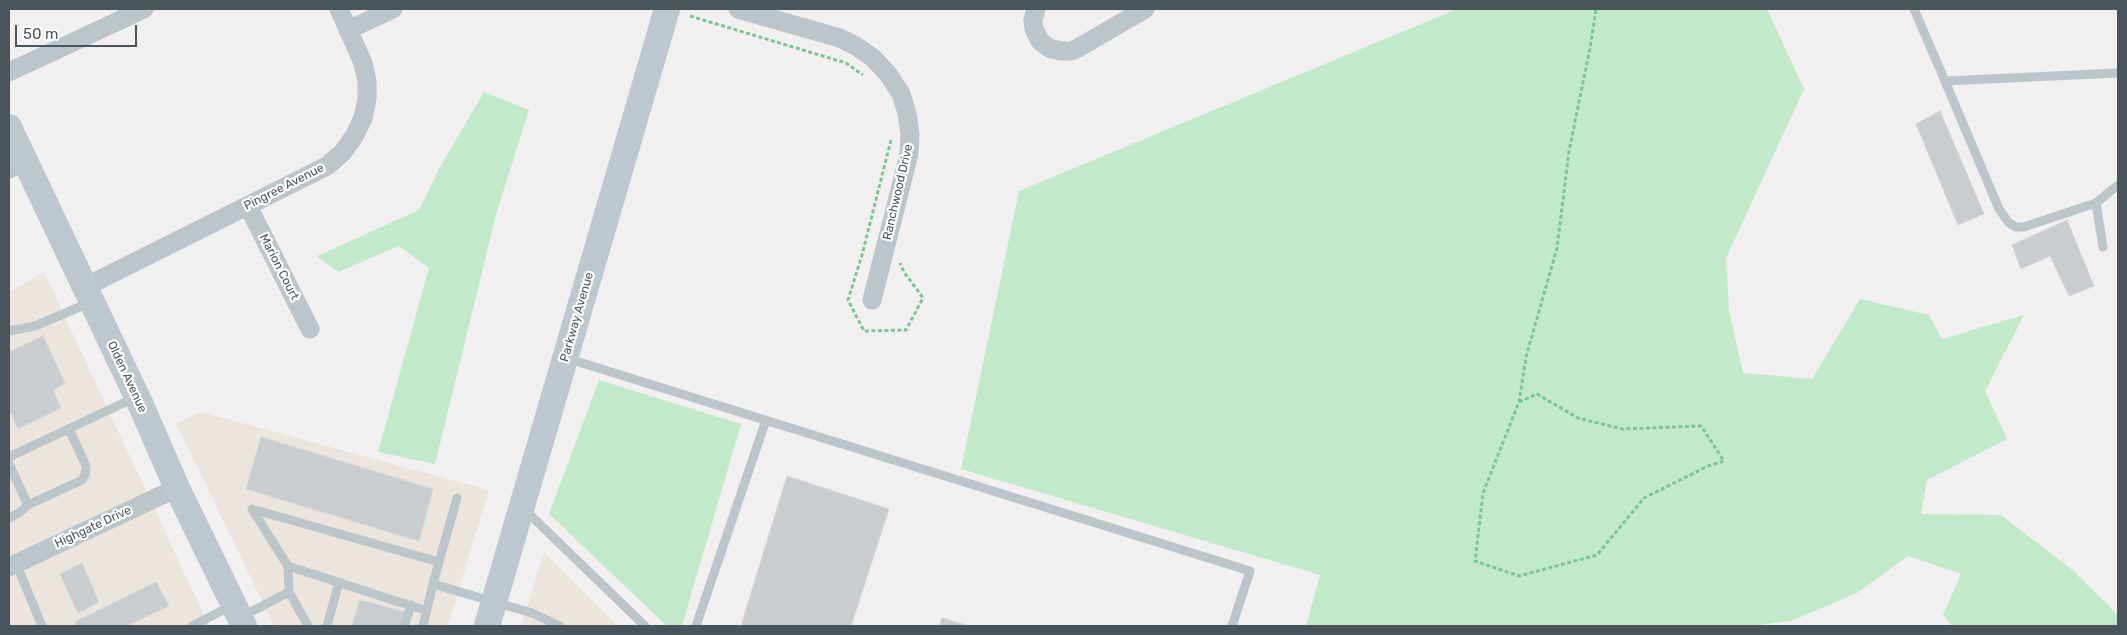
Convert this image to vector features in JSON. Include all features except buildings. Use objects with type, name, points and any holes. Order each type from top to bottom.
[{"type":"main road","name":"Parkway Avenue","points":[[491,615],[566,357],[678,12]]},
{"type":"main road","name":"Olden Avenue","points":[[9,127],[17,165],[88,295],[137,396],[177,488],[240,616]]},
{"type":"street","points":[[9,72],[144,9]]},
{"type":"street","name":"Pingree Avenue","points":[[88,295],[248,206],[327,166],[343,152],[355,135],[363,118],[367,99],[367,81],[363,62],[339,9]]},
{"type":"street","points":[[348,30],[393,9]]},
{"type":"street","name":"Ranchwood Drive","points":[[738,9],[840,38],[856,46],[873,58],[888,74],[901,94],[908,120],[909,154],[872,300]]},
{"type":"street","points":[[1036,9],[1033,20],[1034,29],[1040,41],[1049,48],[1060,51],[1071,51],[1078,48],[1145,9]]},
{"type":"street","name":"Marion Court","points":[[248,206],[310,329]]},
{"type":"street","name":"Highgate Drive","points":[[12,565],[177,488]]},
{"type":"lane","points":[[1914,9],[1999,209],[2009,223],[2016,227],[2024,227],[2096,204],[2118,185]]},
{"type":"lane","points":[[1945,81],[2118,73]]},
{"type":"lane","points":[[2096,204],[2103,247]]},
{"type":"lane","points":[[9,331],[35,326],[88,295]]},
{"type":"lane","points":[[566,357],[1250,571],[1232,626]]},
{"type":"lane","points":[[9,457],[137,396]]},
{"type":"lane","points":[[696,626],[766,420]]},
{"type":"lane","points":[[9,518],[28,505],[82,480],[85,475],[86,466],[69,429]]},
{"type":"lane","points":[[9,464],[28,505]]},
{"type":"lane","points":[[423,626],[457,498]]},
{"type":"lane","points":[[522,507],[645,626]]},
{"type":"lane","points":[[308,626],[289,592],[288,566],[252,509],[439,562]]},
{"type":"lane","points":[[12,565],[42,626]]},
{"type":"lane","points":[[288,566],[427,611]]},
{"type":"lane","points":[[327,626],[339,582]]},
{"type":"lane","points":[[433,584],[491,615],[532,613],[560,626]]},
{"type":"lane","points":[[192,626],[240,616],[289,592]]},
{"type":"lane","points":[[404,626],[410,605]]},
{"type":"path","points":[[1518,402],[1537,394],[1578,418],[1622,429],[1702,426],[1724,461],[1708,466],[1644,498],[1597,555],[1519,576],[1475,561],[1483,493],[1518,402],[1526,357],[1557,248],[1569,151],[1596,9]]},
{"type":"path","points":[[678,12],[846,63],[867,78]]},
{"type":"path","points":[[893,131],[862,255],[848,300],[864,331],[906,330],[923,298],[904,272],[896,255]]},
{"type":"shaded area","points":[[44,272],[209,626],[9,626],[9,292]]},
{"type":"shaded area","points":[[201,412],[489,490],[448,626],[274,626],[176,423]]},
{"type":"shaded area","points":[[544,552],[618,626],[521,626]]},
{"type":"green space","points":[[1457,9],[1767,9],[1804,89],[1726,258],[1729,310],[1743,373],[1812,379],[1860,299],[1929,315],[1942,339],[2024,315],[1985,391],[2007,439],[1927,480],[1921,514],[2001,515],[2071,569],[2118,615],[2118,626],[1952,626],[1943,615],[1961,574],[1908,556],[1857,593],[1791,621],[1751,626],[1306,626],[1320,575],[961,469],[1019,191]]},
{"type":"green space","points":[[484,92],[529,110],[497,211],[435,464],[378,452],[429,268],[399,246],[338,272],[317,256],[419,210],[440,167]]},
{"type":"green space","points":[[599,380],[741,424],[682,626],[667,626],[549,514]]}]
